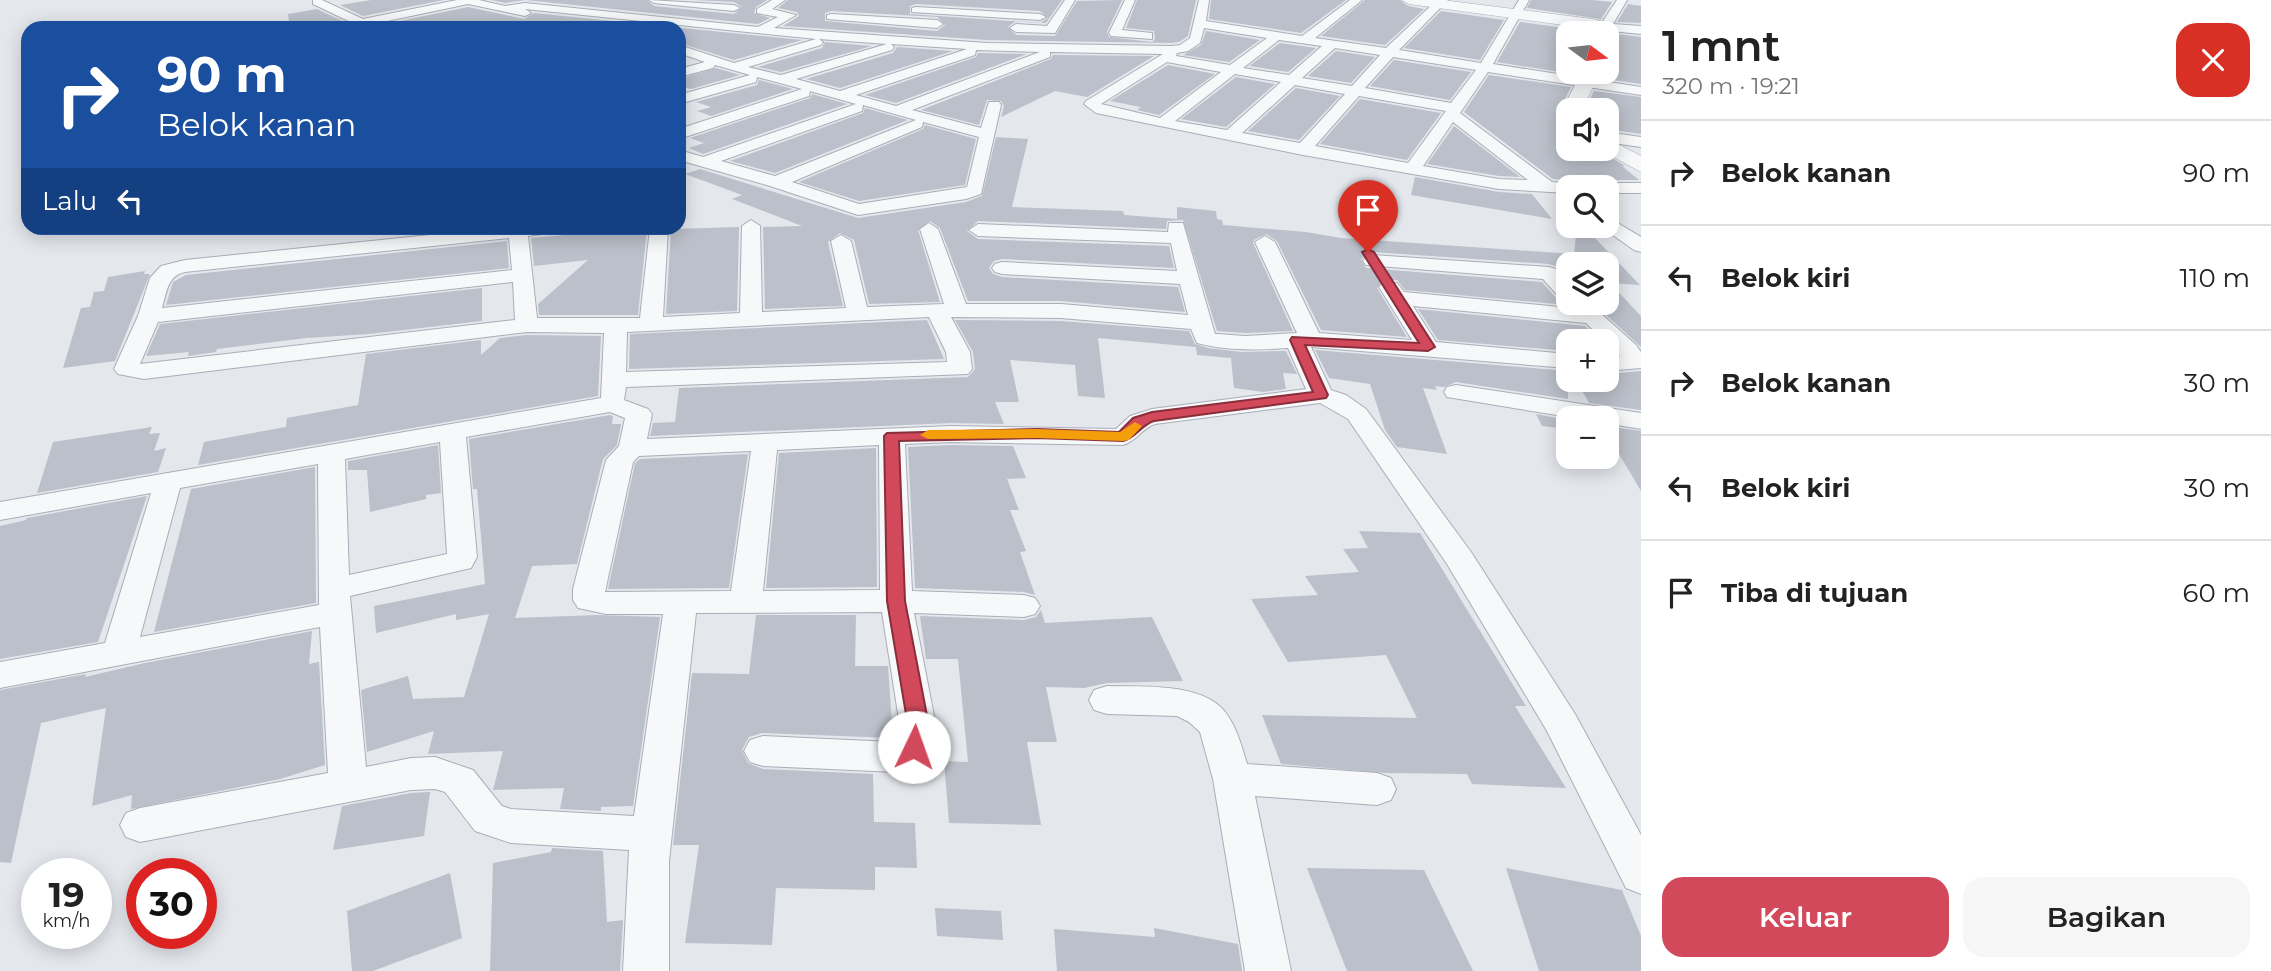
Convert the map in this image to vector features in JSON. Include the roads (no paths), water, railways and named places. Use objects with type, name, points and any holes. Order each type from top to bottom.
[{"type":"street","points":[[325,0],[317,3],[359,21]]},
{"type":"street","points":[[654,0],[698,2],[734,8]]},
{"type":"street","points":[[734,41],[764,32],[790,15],[761,11],[780,0]]},
{"type":"street","points":[[961,0],[1040,4]]},
{"type":"street","points":[[1130,0],[1115,33],[1196,40]]},
{"type":"street","points":[[1204,0],[1196,40],[1168,54],[1091,104],[1101,110],[1303,150],[1499,184],[1556,190]]},
{"type":"street","points":[[1307,38],[1357,0]]},
{"type":"street","points":[[1409,0],[1441,2],[1556,21]]},
{"type":"street","points":[[1412,169],[1484,68],[1524,0]]},
{"type":"street","points":[[1611,21],[1622,0]]},
{"type":"street","points":[[385,21],[466,1],[509,8],[550,20],[544,21]]},
{"type":"street","points":[[1303,150],[1390,52],[1441,2]]},
{"type":"street","points":[[1053,5],[1068,3]]},
{"type":"street","points":[[1058,18],[843,5],[830,15],[1051,30],[1068,3]]},
{"type":"street","points":[[509,8],[525,6],[663,21]]},
{"type":"street","points":[[338,12],[360,7]]},
{"type":"street","points":[[686,24],[764,32],[987,47],[1168,54],[1232,71],[1356,91],[1452,111],[1556,186]]},
{"type":"street","points":[[1200,24],[1307,38],[1484,68],[1556,75]]},
{"type":"street","points":[[686,31],[709,26]]},
{"type":"street","points":[[1619,30],[1641,30]]},
{"type":"street","points":[[1163,123],[1279,34]]},
{"type":"street","points":[[734,66],[834,37]]},
{"type":"street","points":[[775,81],[908,41]]},
{"type":"street","points":[[1230,136],[1334,43]]},
{"type":"street","points":[[686,52],[711,47]]},
{"type":"street","points":[[842,95],[987,47]]},
{"type":"street","points":[[898,110],[1058,49]]},
{"type":"street","points":[[686,54],[734,66],[804,93],[857,108],[917,124],[986,137]]},
{"type":"street","points":[[686,55],[751,79],[775,81],[842,95],[986,137]]},
{"type":"street","points":[[686,72],[708,65]]},
{"type":"street","points":[[686,98],[751,79]]},
{"type":"street","points":[[1615,84],[1641,90]]},
{"type":"street","points":[[686,132],[804,93]]},
{"type":"street","points":[[686,157],[776,182],[858,210],[966,194],[975,190],[994,105]]},
{"type":"street","points":[[703,162],[857,108]]},
{"type":"street","points":[[776,182],[917,124]]},
{"type":"street","points":[[1619,139],[1641,142]]},
{"type":"street","points":[[1619,152],[1641,165]]},
{"type":"street","points":[[1619,188],[1641,188]]},
{"type":"street","points":[[751,226],[751,319]]},
{"type":"street","points":[[0,510],[452,432],[614,392],[960,369],[929,229]]},
{"type":"street","points":[[978,230],[1177,233],[1202,335],[1213,341],[1241,343],[1304,340],[1428,347],[1556,360]]},
{"type":"street","points":[[1619,231],[1641,246]]},
{"type":"street","points":[[472,235],[168,270],[160,278],[149,316],[125,369],[134,372],[527,325],[615,326],[947,310],[1061,311],[1200,323]]},
{"type":"street","points":[[518,235],[527,325]]},
{"type":"street","points":[[651,324],[658,235]]},
{"type":"street","points":[[841,241],[858,314]]},
{"type":"street","points":[[1265,242],[1304,340],[1321,395]]},
{"type":"street","points":[[1428,347],[1371,256],[1549,273],[1556,280]]},
{"type":"street","points":[[1002,268],[1189,278]]},
{"type":"street","points":[[149,316],[522,275]]},
{"type":"street","points":[[1397,298],[1556,308]]},
{"type":"street","points":[[1588,315],[1604,329]]},
{"type":"street","points":[[615,326],[614,392],[639,414],[632,448],[620,460],[589,589],[589,600],[606,603],[896,601],[1024,606]]},
{"type":"street","points":[[1619,343],[1636,362],[1619,363]]},
{"type":"street","points":[[1456,392],[1641,421]]},
{"type":"street","points":[[632,448],[892,436],[1037,433],[1123,437],[1139,421],[1152,417],[1321,395],[1338,400],[1357,414],[1460,559],[1562,724],[1641,875]]},
{"type":"street","points":[[0,675],[119,653],[334,601],[460,561],[462,557],[452,432]]},
{"type":"street","points":[[763,751],[897,757],[914,747],[918,726],[896,601],[892,436]]},
{"type":"street","points":[[746,601],[765,442]]},
{"type":"street","points":[[331,452],[334,601],[348,786]]},
{"type":"street","points":[[119,653],[169,482]]},
{"type":"street","points":[[646,971],[648,861],[681,601]]},
{"type":"street","points":[[1107,700],[1178,703],[1197,709],[1214,722],[1232,779],[1268,971]]},
{"type":"street","points":[[140,825],[411,774],[435,773],[459,781],[489,819],[511,826],[651,834]]},
{"type":"street","points":[[1232,779],[1377,789]]}]
